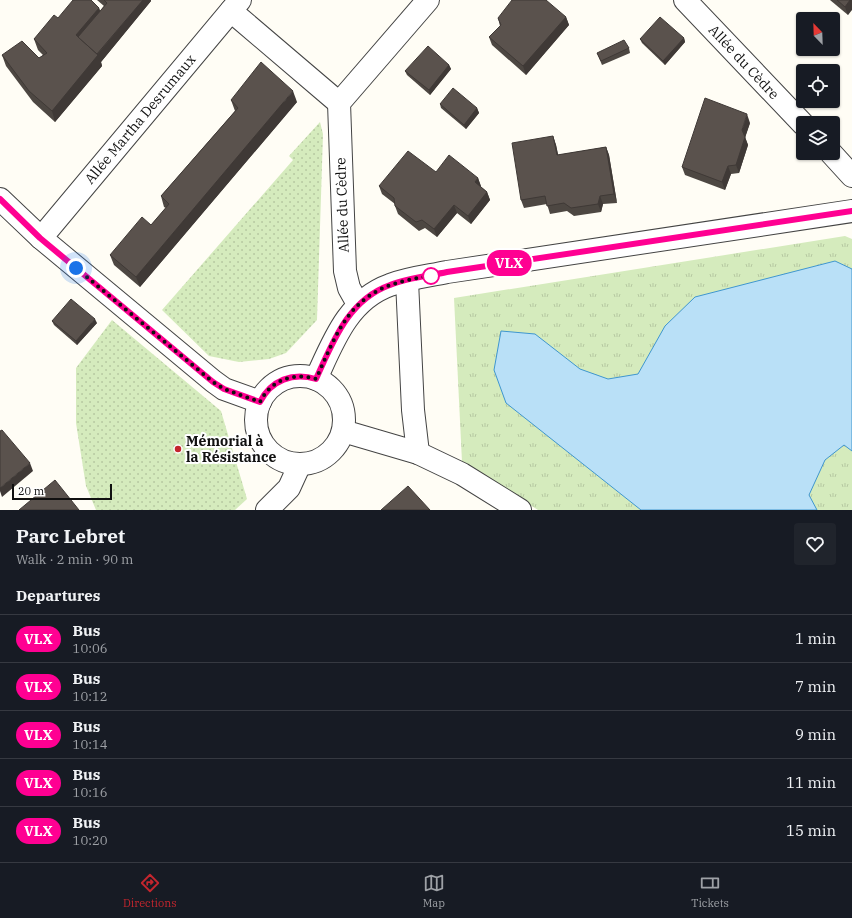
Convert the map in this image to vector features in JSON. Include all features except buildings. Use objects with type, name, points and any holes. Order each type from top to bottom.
[{"type":"street","points":[[235,5],[339,103],[428,0]]},
{"type":"street","name":"Allée du Cèdre","points":[[685,0],[796,117]]},
{"type":"street","name":"Allée Martha Desrumaux","points":[[40,238],[235,5]]},
{"type":"street","name":"Allée du Cèdre","points":[[339,103],[345,271],[349,288],[358,304]]},
{"type":"street","points":[[837,160],[852,176]]},
{"type":"street","points":[[0,199],[40,238],[213,382],[224,389],[260,402]]},
{"type":"street","points":[[316,379],[342,324],[358,304],[376,290],[391,284],[447,272],[852,211]]},
{"type":"street","points":[[407,280],[413,410],[418,453]]},
{"type":"street","points":[[296,376],[316,379],[327,386],[339,400],[344,412],[343,431],[334,448],[324,457],[312,462],[300,464],[280,460],[265,447],[259,435],[256,422],[260,402],[267,391],[283,379],[296,376]]},
{"type":"street","points":[[343,431],[418,453],[462,474],[520,510]]},
{"type":"street","points":[[267,510],[286,502],[300,464]]},
{"type":"green space","points":[[320,122],[323,134],[317,320],[286,353],[269,359],[239,362],[209,356],[162,310],[293,160],[289,156]]},
{"type":"green space","points":[[845,236],[852,239],[852,510],[538,510],[462,462],[454,298]]},
{"type":"green space","points":[[112,320],[221,411],[247,499],[235,510],[96,510],[86,486],[76,423],[76,368]]},
{"type":"water","points":[[835,261],[852,269],[852,451],[844,445],[825,460],[809,495],[817,510],[641,510],[506,403],[494,370],[501,331],[535,334],[580,369],[608,379],[638,374],[665,326],[695,297]]},
{"type":"bus line","name":"VLX","points":[[0,199],[40,238],[213,382],[224,389],[260,402],[267,391],[283,379],[296,376],[316,379],[342,324],[351,311],[366,296],[391,284],[447,272],[852,211]]},
{"type":"place","name":"Mémorial à la Résistance","points":[[178,449]]},
{"type":"route","points":[[76,268],[213,382],[224,389],[260,402],[267,391],[283,379],[296,376],[316,379],[342,324],[351,311],[366,296],[391,284],[431,276]]}]
